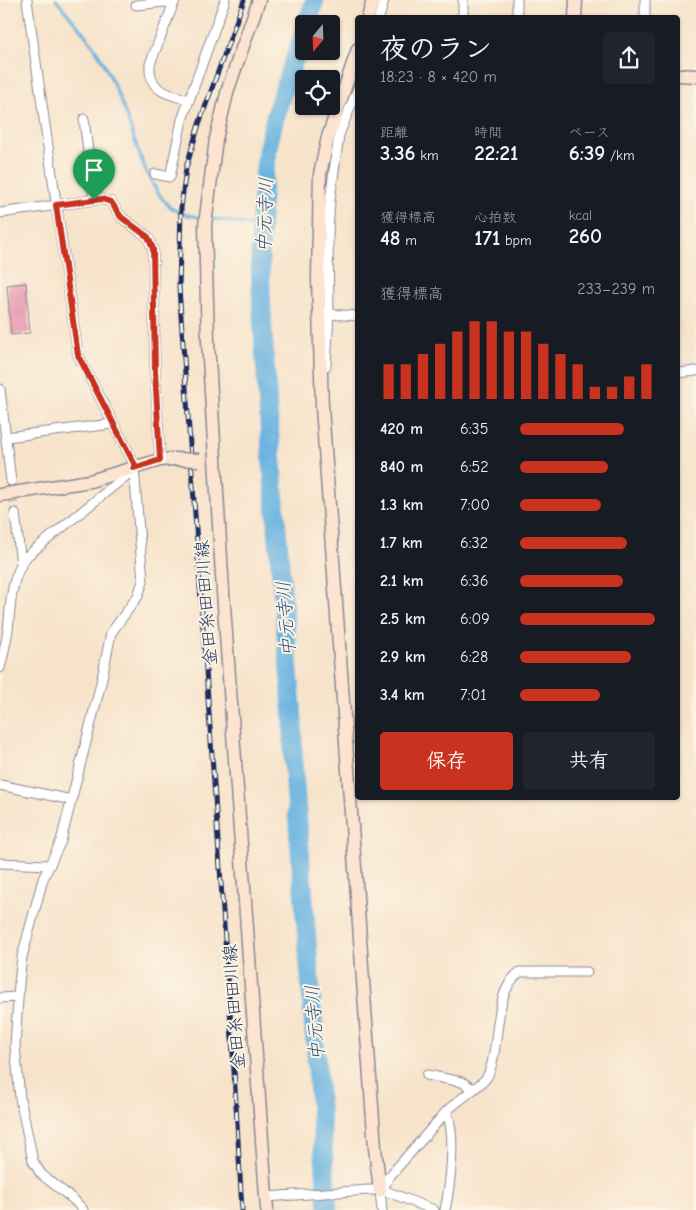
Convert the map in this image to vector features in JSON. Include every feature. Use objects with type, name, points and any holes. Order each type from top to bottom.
[{"type":"street","points":[[27,0],[78,355],[112,424],[136,467],[134,468],[143,581],[138,596],[111,633],[101,683],[61,841],[44,879],[22,957],[18,997],[15,1046],[20,1098],[33,1161],[41,1174],[74,1200],[83,1210]]},
{"type":"street","points":[[155,174],[170,177],[188,100],[225,0]]},
{"type":"street","name":"金田糸田田川線","points":[[259,0],[228,89],[210,173],[205,225],[208,342],[223,602],[269,1201]]},
{"type":"street","points":[[369,15],[373,0]]},
{"type":"street","points":[[380,15],[384,0]]},
{"type":"street","points":[[463,0],[463,15]]},
{"type":"street","points":[[517,15],[518,0]]},
{"type":"street","points":[[576,0],[576,15]]},
{"type":"street","points":[[645,0],[645,15]]},
{"type":"street","points":[[136,5],[174,2],[150,64],[149,74],[154,84],[163,92],[188,100]]},
{"type":"street","points":[[355,58],[328,137],[320,174],[318,278],[320,376],[378,1190],[382,1210]]},
{"type":"street","points":[[680,75],[696,76]]},
{"type":"street","points":[[320,376],[326,372],[330,314],[328,234],[330,200],[339,135],[351,117],[355,100]]},
{"type":"street","points":[[84,119],[94,200]]},
{"type":"street","points":[[0,213],[102,199],[111,202],[121,217],[148,237],[153,249],[155,371],[160,460]]},
{"type":"street","points":[[330,314],[355,316]]},
{"type":"street","points":[[680,373],[696,370]]},
{"type":"street","points":[[0,389],[11,481]]},
{"type":"street","points":[[6,437],[112,424]]},
{"type":"street","points":[[0,495],[90,481],[160,460],[215,460]]},
{"type":"street","points":[[0,668],[7,633],[13,583],[21,564],[27,556],[134,468]]},
{"type":"street","points":[[16,513],[21,564]]},
{"type":"street","points":[[0,785],[72,800]]},
{"type":"street","points":[[0,862],[50,865]]},
{"type":"street","points":[[378,1190],[446,1112],[487,1078],[502,1002],[512,978],[520,972],[587,972]]},
{"type":"street","points":[[0,998],[18,997]]},
{"type":"street","points":[[427,1075],[462,1082],[473,1089]]},
{"type":"street","points":[[445,1210],[452,1155],[450,1118],[446,1112]]},
{"type":"street","points":[[269,1201],[378,1190],[434,1210]]},
{"type":"building","points":[[26,283],[30,333],[11,335],[7,285]]},
{"type":"waterway","points":[[56,0],[86,36],[102,60],[122,103],[147,172],[160,196],[176,211],[203,218]]},
{"type":"waterway","name":"中元寺川","points":[[310,15],[315,0]]},
{"type":"waterway","name":"中元寺川","points":[[295,58],[279,104],[268,148],[264,176],[260,263],[262,321],[275,506],[293,720],[293,761],[328,1210]]},
{"type":"waterway","points":[[210,218],[261,227]]},
{"type":"tunnel","points":[[11,481],[15,513]]},
{"type":"railway","points":[[242,1210],[233,1053],[179,288],[181,208],[186,168],[199,124],[244,0]]},
{"type":"route","points":[[102,199],[111,202],[121,217],[148,237],[153,249],[155,371],[160,460],[134,468],[136,467],[112,424],[78,355],[56,205],[94,200],[102,199]]}]
